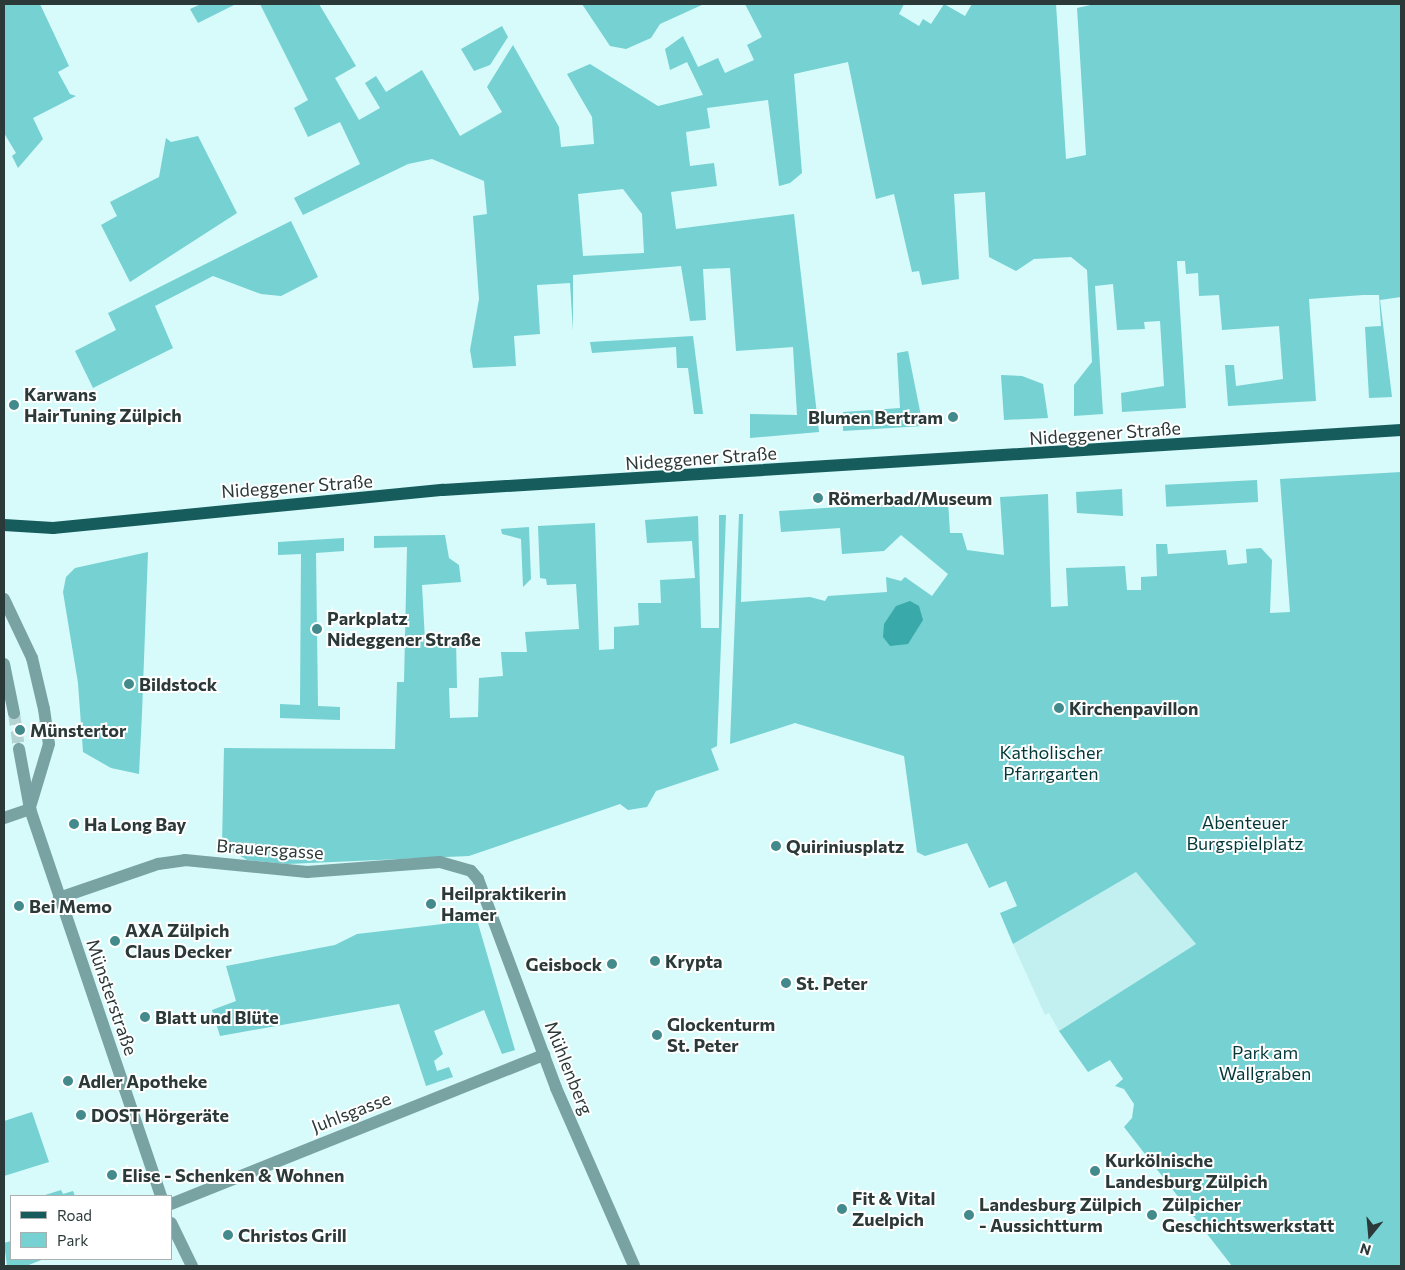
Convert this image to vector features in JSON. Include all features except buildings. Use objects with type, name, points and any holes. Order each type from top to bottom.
[{"type":"main road","name":"Nideggener Straße","points":[[4,525],[53,528],[443,490],[1401,430]]},
{"type":"street","points":[[4,599],[32,658],[44,710],[49,744],[30,809],[4,818]]},
{"type":"street","points":[[4,664],[14,713]]},
{"type":"street","name":"Münsterstraße","points":[[19,749],[30,809],[161,1195]]},
{"type":"street","name":"Brauersgasse","points":[[60,898],[158,864],[185,860],[308,872],[450,862],[478,879]]},
{"type":"street","name":"Mühlenberg","points":[[478,879],[544,1055],[634,1266]]},
{"type":"street","name":"Juhlsgasse","points":[[172,1204],[544,1055]]},
{"type":"street","points":[[172,1225],[192,1266]]},
{"type":"shaded area","points":[[910,601],[919,606],[923,620],[908,644],[890,646],[883,637],[884,624],[896,606]]},
{"type":"shaded area","points":[[1136,872],[1196,944],[1059,1031],[1049,1013],[1045,1015],[1013,944]]},
{"type":"green space","points":[[4,4],[40,4],[69,66],[58,72],[70,94],[76,96],[33,118],[43,139],[18,168],[12,156],[16,153],[4,133]]},
{"type":"green space","points":[[201,4],[236,4],[198,23],[190,9]]},
{"type":"green space","points":[[260,4],[319,4],[356,66],[335,78],[359,120],[380,108],[365,83],[376,76],[386,92],[422,70],[460,136],[502,112],[487,87],[513,45],[559,127],[561,147],[594,144],[592,117],[567,74],[590,64],[658,106],[703,95],[687,62],[670,70],[665,49],[683,36],[698,67],[718,58],[725,73],[754,60],[747,45],[762,37],[745,4],[904,4],[899,14],[919,26],[923,19],[931,24],[944,4],[965,16],[972,4],[1056,4],[1066,159],[1086,155],[1077,8],[1095,4],[1401,4],[1401,297],[1380,300],[1392,397],[1369,398],[1365,327],[1381,326],[1379,295],[1363,295],[1309,299],[1316,401],[1228,406],[1225,365],[1234,365],[1236,386],[1283,379],[1279,326],[1222,330],[1219,295],[1199,296],[1198,273],[1186,274],[1185,261],[1177,261],[1186,408],[1122,412],[1121,393],[1164,386],[1160,321],[1144,322],[1145,329],[1117,330],[1113,284],[1095,286],[1103,414],[1074,416],[1074,385],[1092,362],[1087,270],[1071,257],[1034,259],[1016,271],[989,257],[985,192],[954,194],[959,279],[922,285],[919,271],[912,272],[894,194],[876,199],[848,62],[794,74],[802,173],[790,183],[779,186],[768,100],[707,108],[710,128],[686,132],[690,166],[714,163],[717,186],[671,192],[676,229],[794,214],[819,432],[750,438],[750,414],[797,415],[793,347],[736,351],[730,268],[703,269],[706,320],[690,321],[681,266],[573,275],[573,331],[570,283],[537,285],[540,334],[514,336],[516,366],[473,368],[470,350],[479,299],[473,216],[487,214],[484,181],[432,159],[408,164],[303,215],[294,198],[360,164],[340,122],[308,137],[294,108],[308,100]],"holes":[[[623,189],[642,214],[644,253],[583,256],[578,194]]]},
{"type":"green space","points":[[582,4],[704,4],[660,24],[651,38],[626,49],[610,46]]},
{"type":"green space","points":[[502,26],[508,37],[490,65],[474,71],[461,49]]},
{"type":"green space","points":[[198,136],[237,213],[130,282],[101,225],[117,216],[110,202],[159,177],[166,138],[171,142]]},
{"type":"green space","points":[[291,221],[318,277],[281,296],[261,294],[213,276],[155,306],[173,348],[93,388],[75,351],[116,330],[108,313]]},
{"type":"green space","points":[[693,336],[703,414],[694,414],[688,368],[677,368],[676,347],[592,353],[590,342]]},
{"type":"green space","points":[[908,351],[923,426],[843,431],[843,412],[900,408],[897,353]]},
{"type":"green space","points":[[1001,375],[1022,376],[1043,384],[1048,418],[1004,420]]},
{"type":"green space","points":[[1401,472],[1401,1266],[1232,1266],[1124,1127],[1132,1118],[1134,1104],[1124,1089],[1115,1086],[1123,1079],[1110,1060],[1088,1072],[1059,1031],[1196,944],[1136,872],[1013,944],[1000,913],[1017,906],[1006,881],[989,888],[967,843],[925,856],[917,852],[904,756],[795,723],[730,744],[739,514],[743,514],[741,602],[810,597],[825,601],[828,596],[887,592],[886,577],[901,581],[905,577],[932,596],[948,574],[901,535],[884,551],[842,554],[840,528],[781,532],[779,511],[948,500],[950,533],[962,533],[967,550],[1004,555],[1000,497],[1048,494],[1051,607],[1068,606],[1066,568],[1125,566],[1127,590],[1141,590],[1141,577],[1157,576],[1156,544],[1167,544],[1168,554],[1226,550],[1228,565],[1247,563],[1246,549],[1261,548],[1272,560],[1270,613],[1290,612],[1280,479]]},
{"type":"green space","points":[[1257,480],[1258,502],[1166,507],[1165,485]]},
{"type":"green space","points":[[1122,489],[1123,516],[1077,513],[1076,492]]},
{"type":"green space","points":[[719,515],[726,515],[717,746],[711,749],[719,770],[656,791],[647,807],[628,810],[620,804],[469,856],[287,864],[247,860],[222,845],[224,748],[395,749],[397,682],[404,682],[407,547],[374,548],[374,536],[445,535],[449,558],[459,565],[461,582],[422,585],[425,641],[456,640],[457,688],[449,688],[450,718],[478,717],[479,678],[503,676],[501,652],[527,652],[525,632],[579,629],[576,584],[547,585],[546,579],[540,578],[538,526],[595,523],[599,650],[614,649],[614,627],[639,625],[638,603],[661,603],[660,580],[695,578],[692,541],[647,543],[645,520],[698,516],[701,628],[719,628]]},
{"type":"green space","points":[[529,527],[531,579],[523,587],[521,539],[502,534],[501,529]]},
{"type":"green space","points":[[344,538],[344,551],[316,553],[318,706],[340,707],[340,720],[280,718],[280,704],[300,705],[301,554],[278,555],[278,542]]},
{"type":"green space","points":[[148,552],[139,774],[111,768],[83,752],[78,683],[63,592],[66,577],[75,568]]},
{"type":"green space","points":[[477,920],[515,1050],[502,1054],[484,1010],[434,1031],[443,1054],[434,1061],[437,1071],[449,1067],[453,1077],[426,1086],[399,1004],[220,1036],[212,1010],[236,1001],[226,966],[335,945],[357,934]]},
{"type":"green space","points":[[32,1112],[49,1162],[4,1176],[4,1121]]},
{"type":"green space","points":[[61,1190],[63,1194],[73,1191],[75,1195],[45,1195]]},
{"type":"green space","points":[[10,1241],[10,1260],[41,1260],[26,1266],[7,1266],[4,1243]]},
{"type":"tunnel","points":[[14,713],[19,749]]},
{"type":"place","name":"Karwans HairTuning Zülpich","points":[[14,405]]},
{"type":"place","name":"Blumen Bertram","points":[[953,417]]},
{"type":"place","name":"Römerbad/Museum","points":[[818,498]]},
{"type":"place","name":"Parkplatz Nideggener Straße","points":[[317,629]]},
{"type":"place","name":"Bildstock","points":[[129,684]]},
{"type":"place","name":"Kirchenpavillon","points":[[1059,708]]},
{"type":"place","name":"Münstertor","points":[[20,730]]},
{"type":"place","name":"Ha Long Bay","points":[[74,824]]},
{"type":"place","name":"Quiriniusplatz","points":[[776,846]]},
{"type":"place","name":"Heilpraktikerin Hamer","points":[[431,904]]},
{"type":"place","name":"Bei Memo","points":[[19,906]]},
{"type":"place","name":"AXA Zülpich Claus Decker","points":[[115,941]]},
{"type":"place","name":"Krypta","points":[[655,961]]},
{"type":"place","name":"Geisbock","points":[[612,964]]},
{"type":"place","name":"St. Peter","points":[[786,983]]},
{"type":"place","name":"Blatt und Blüte","points":[[145,1017]]},
{"type":"place","name":"Glockenturm St. Peter","points":[[657,1035]]},
{"type":"place","name":"Adler Apotheke","points":[[68,1081]]},
{"type":"place","name":"DOST Hörgeräte","points":[[81,1115]]},
{"type":"place","name":"Kurkölnische Landesburg Zülpich","points":[[1095,1171]]},
{"type":"place","name":"Elise - Schenken & Wohnen","points":[[112,1175]]},
{"type":"place","name":"Fit & Vital Zuelpich","points":[[842,1209]]},
{"type":"place","name":"Landesburg Zülpich - Aussichtturm","points":[[969,1215]]},
{"type":"place","name":"Zülpicher Geschichtswerkstatt","points":[[1152,1215]]},
{"type":"place","name":"Christos Grill","points":[[228,1235]]},
{"type":"park label","name":"Katholischer Pfarrgarten","points":[[1051,763]]},
{"type":"park label","name":"Abenteuer Burgspielplatz","points":[[1245,833]]},
{"type":"park label","name":"Park am Wallgraben","points":[[1265,1063]]}]
